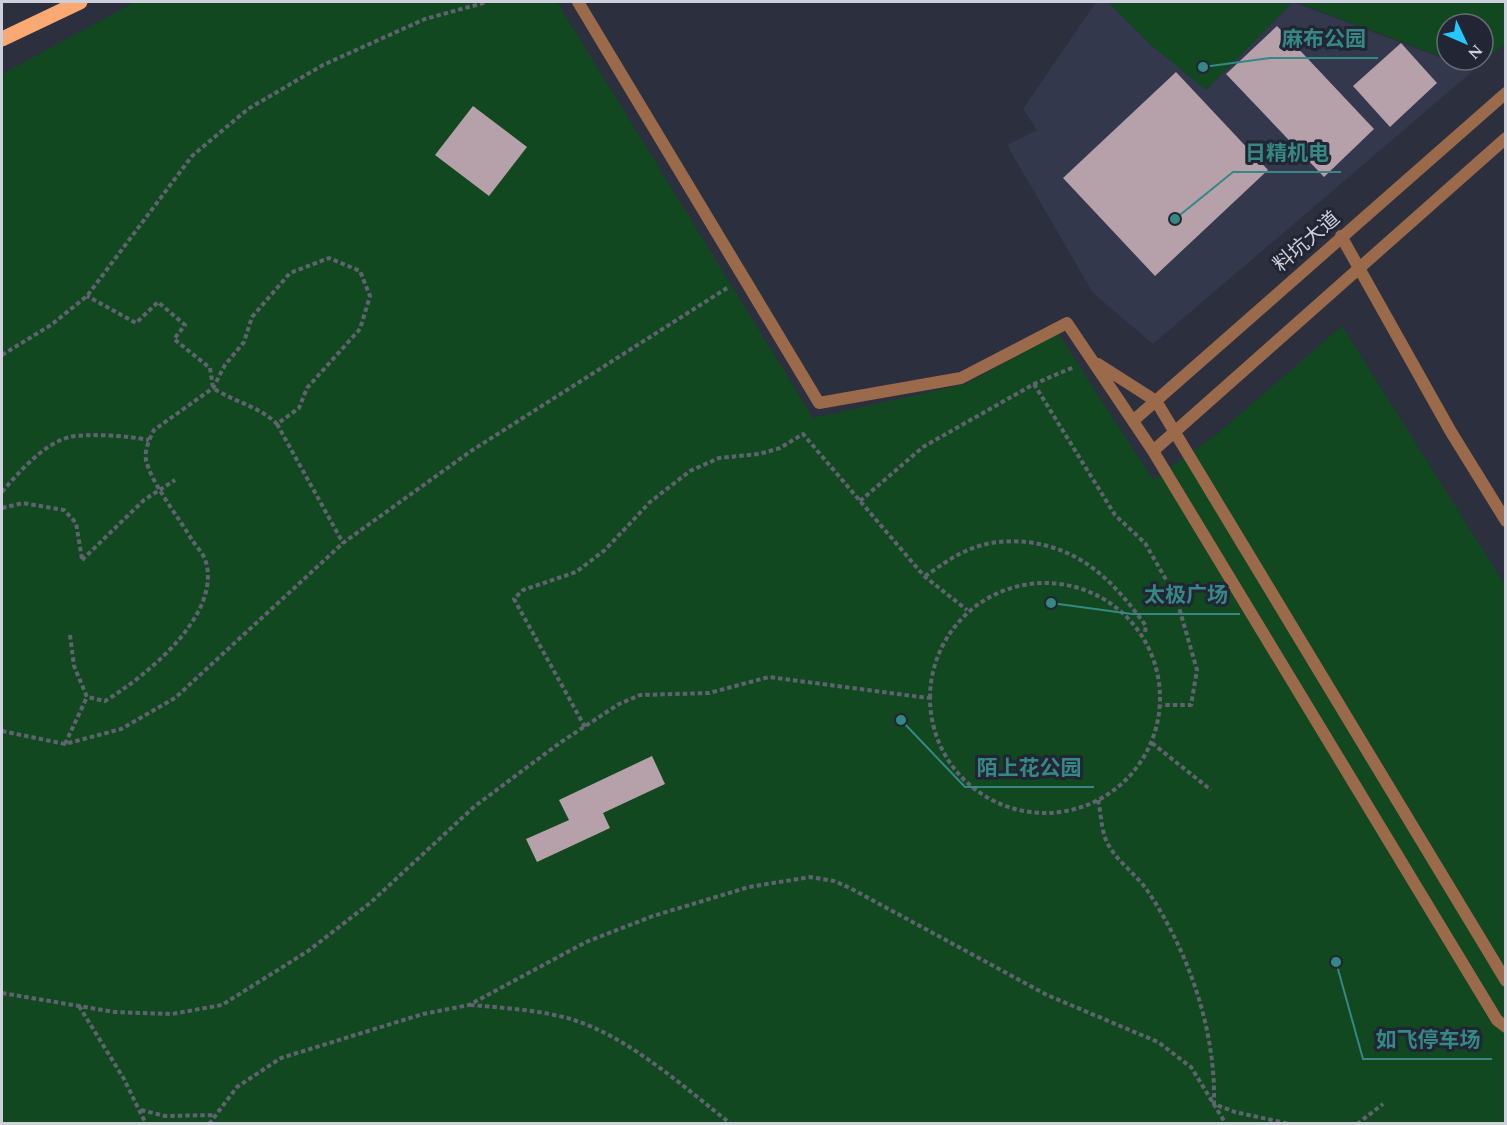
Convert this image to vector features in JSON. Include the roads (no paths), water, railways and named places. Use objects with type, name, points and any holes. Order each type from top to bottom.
[{"type":"main road","points":[[2,39],[80,2]]},
{"type":"street","points":[[578,2],[819,403],[961,378],[1067,323],[1134,420],[1497,1020],[1506,1027]]},
{"type":"street","name":"料坑大道","points":[[1134,420],[1506,93]]},
{"type":"street","points":[[1153,451],[1506,138]]},
{"type":"street","points":[[1341,236],[1451,432],[1506,521]]},
{"type":"street","points":[[1091,360],[1156,401],[1506,981]]},
{"type":"place","name":"麻布公园","points":[[1203,67]]},
{"type":"place","name":"日精机电","points":[[1175,219]]},
{"type":"place","name":"太极广场","points":[[1051,603]]},
{"type":"place","name":"陌上花公园","points":[[901,720]]},
{"type":"place","name":"如飞停车场","points":[[1336,962]]}]
